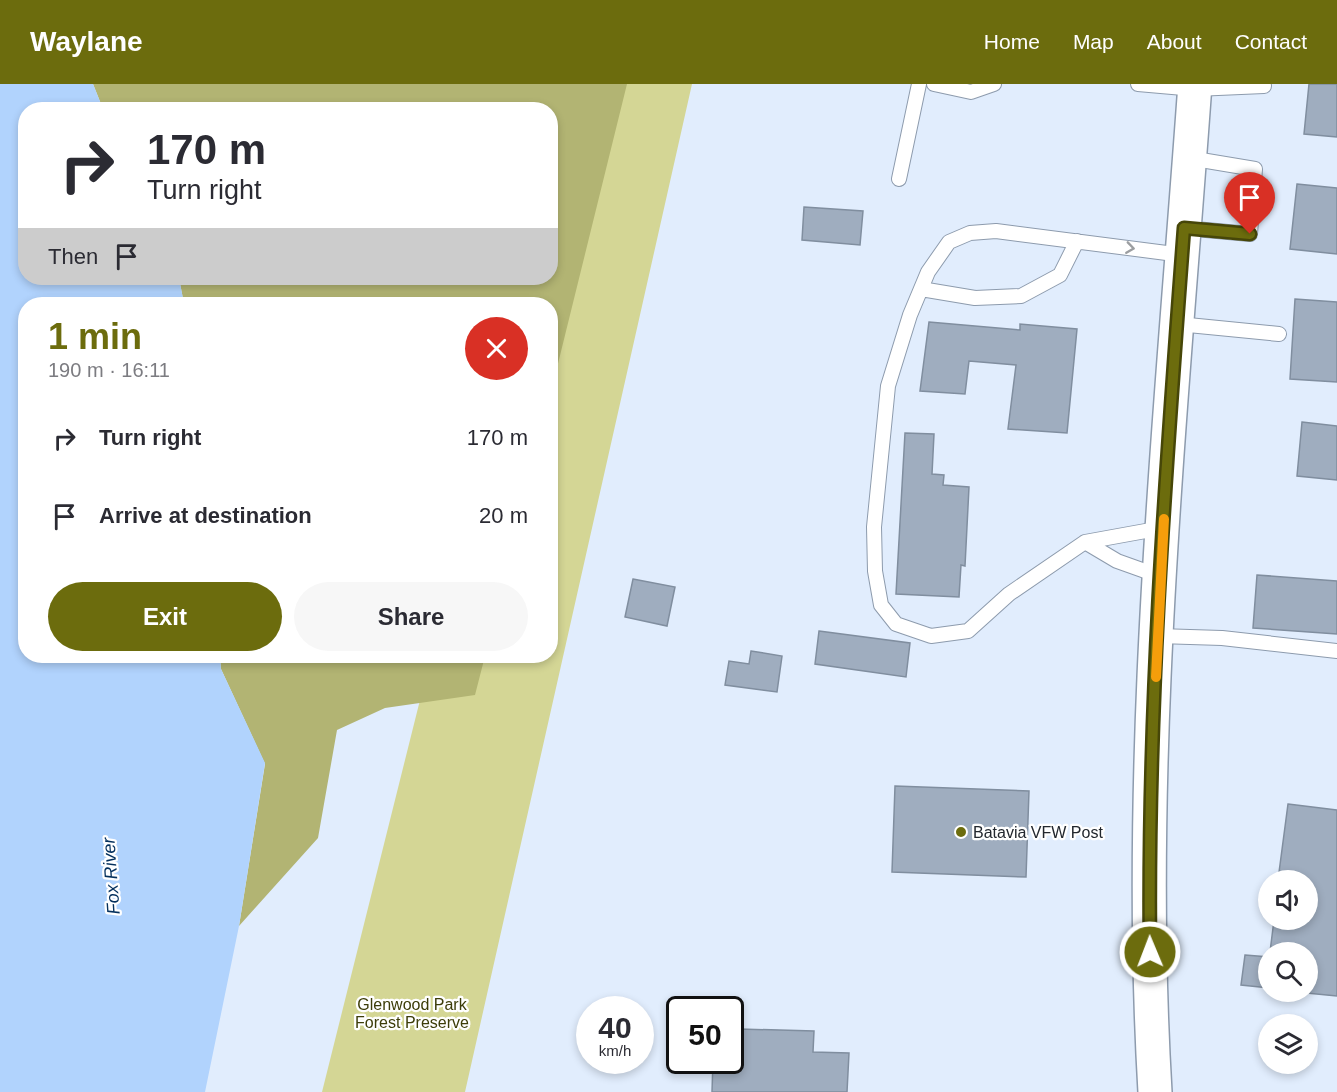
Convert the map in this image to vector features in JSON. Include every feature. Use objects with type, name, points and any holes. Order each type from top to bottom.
[{"type":"main road","points":[[1155,1092],[1150,1023],[1148,857],[1161,577],[1195,87]]},
{"type":"lane","points":[[899,179],[919,84]]},
{"type":"lane","points":[[934,84],[971,92],[994,84]]},
{"type":"lane","points":[[1138,84],[1195,87],[1264,86]]},
{"type":"lane","points":[[1164,528],[1085,542],[1008,594],[968,631],[931,636],[896,624],[881,605],[875,571],[874,527],[888,386],[928,272],[949,242],[970,233],[996,231],[1077,241],[1183,241],[1250,234],[1255,169],[1189,158]]},
{"type":"lane","points":[[921,289],[975,298],[1021,296],[1060,275],[1077,241]]},
{"type":"lane","points":[[1178,324],[1279,334]]},
{"type":"lane","points":[[1085,542],[1117,561],[1161,577]]},
{"type":"lane","points":[[1158,636],[1222,638],[1337,651]]},
{"type":"green space","points":[[93,84],[627,84],[558,364],[558,297],[183,297],[180,285],[558,285],[558,102],[100,102]]},
{"type":"green space","name":"Glenwood Park Forest Preserve","points":[[101,84],[692,84],[465,1092],[322,1092],[429,663],[558,663],[558,297],[550,297],[550,285],[558,285],[558,102],[412,102]]},
{"type":"green space","points":[[221,663],[483,663],[475,695],[385,708],[337,730],[318,838],[239,926],[265,764],[221,669]]},
{"type":"water","name":"Fox River","points":[[0,84],[93,84],[100,102],[18,102],[18,285],[180,285],[183,297],[18,297],[18,663],[221,663],[221,669],[265,763],[239,926],[205,1092],[0,1092]]},
{"type":"building","points":[[1309,84],[1337,84],[1337,137],[1304,134]]},
{"type":"building","points":[[1297,184],[1337,188],[1337,254],[1290,249]]},
{"type":"building","points":[[804,207],[863,211],[860,245],[802,240]]},
{"type":"building","points":[[1295,299],[1337,302],[1337,382],[1290,379]]},
{"type":"building","points":[[929,322],[1020,330],[1020,324],[1077,329],[1067,433],[1008,429],[1016,365],[969,361],[965,394],[920,391]]},
{"type":"building","points":[[1302,422],[1337,426],[1337,480],[1297,476]]},
{"type":"building","points":[[905,433],[934,434],[932,474],[944,475],[943,485],[969,487],[965,566],[961,565],[959,597],[896,594]]},
{"type":"building","points":[[1257,575],[1337,581],[1337,634],[1253,628]]},
{"type":"building","points":[[633,579],[675,587],[667,626],[625,617]]},
{"type":"building","points":[[819,631],[910,643],[906,677],[815,664]]},
{"type":"building","points":[[751,651],[782,656],[777,692],[725,685],[729,661],[749,664]]},
{"type":"building","name":"Batavia VFW Post","points":[[895,786],[1029,791],[1026,877],[892,872]]},
{"type":"building","points":[[1288,804],[1337,810],[1337,996],[1318,994],[1318,942],[1271,942],[1273,930],[1318,930],[1318,870],[1279,870]]},
{"type":"building","points":[[1245,955],[1258,956],[1258,987],[1241,985]]},
{"type":"building","points":[[744,1029],[814,1031],[813,1052],[849,1053],[847,1092],[712,1092],[713,1074],[744,1074]]},
{"type":"slow traffic","points":[[1156,677],[1164,519]]},
{"type":"place","name":"Batavia VFW Post","points":[[961,832]]},
{"type":"route","points":[[1150,952],[1148,857],[1150,788],[1165,493],[1184,228],[1250,234]]}]
